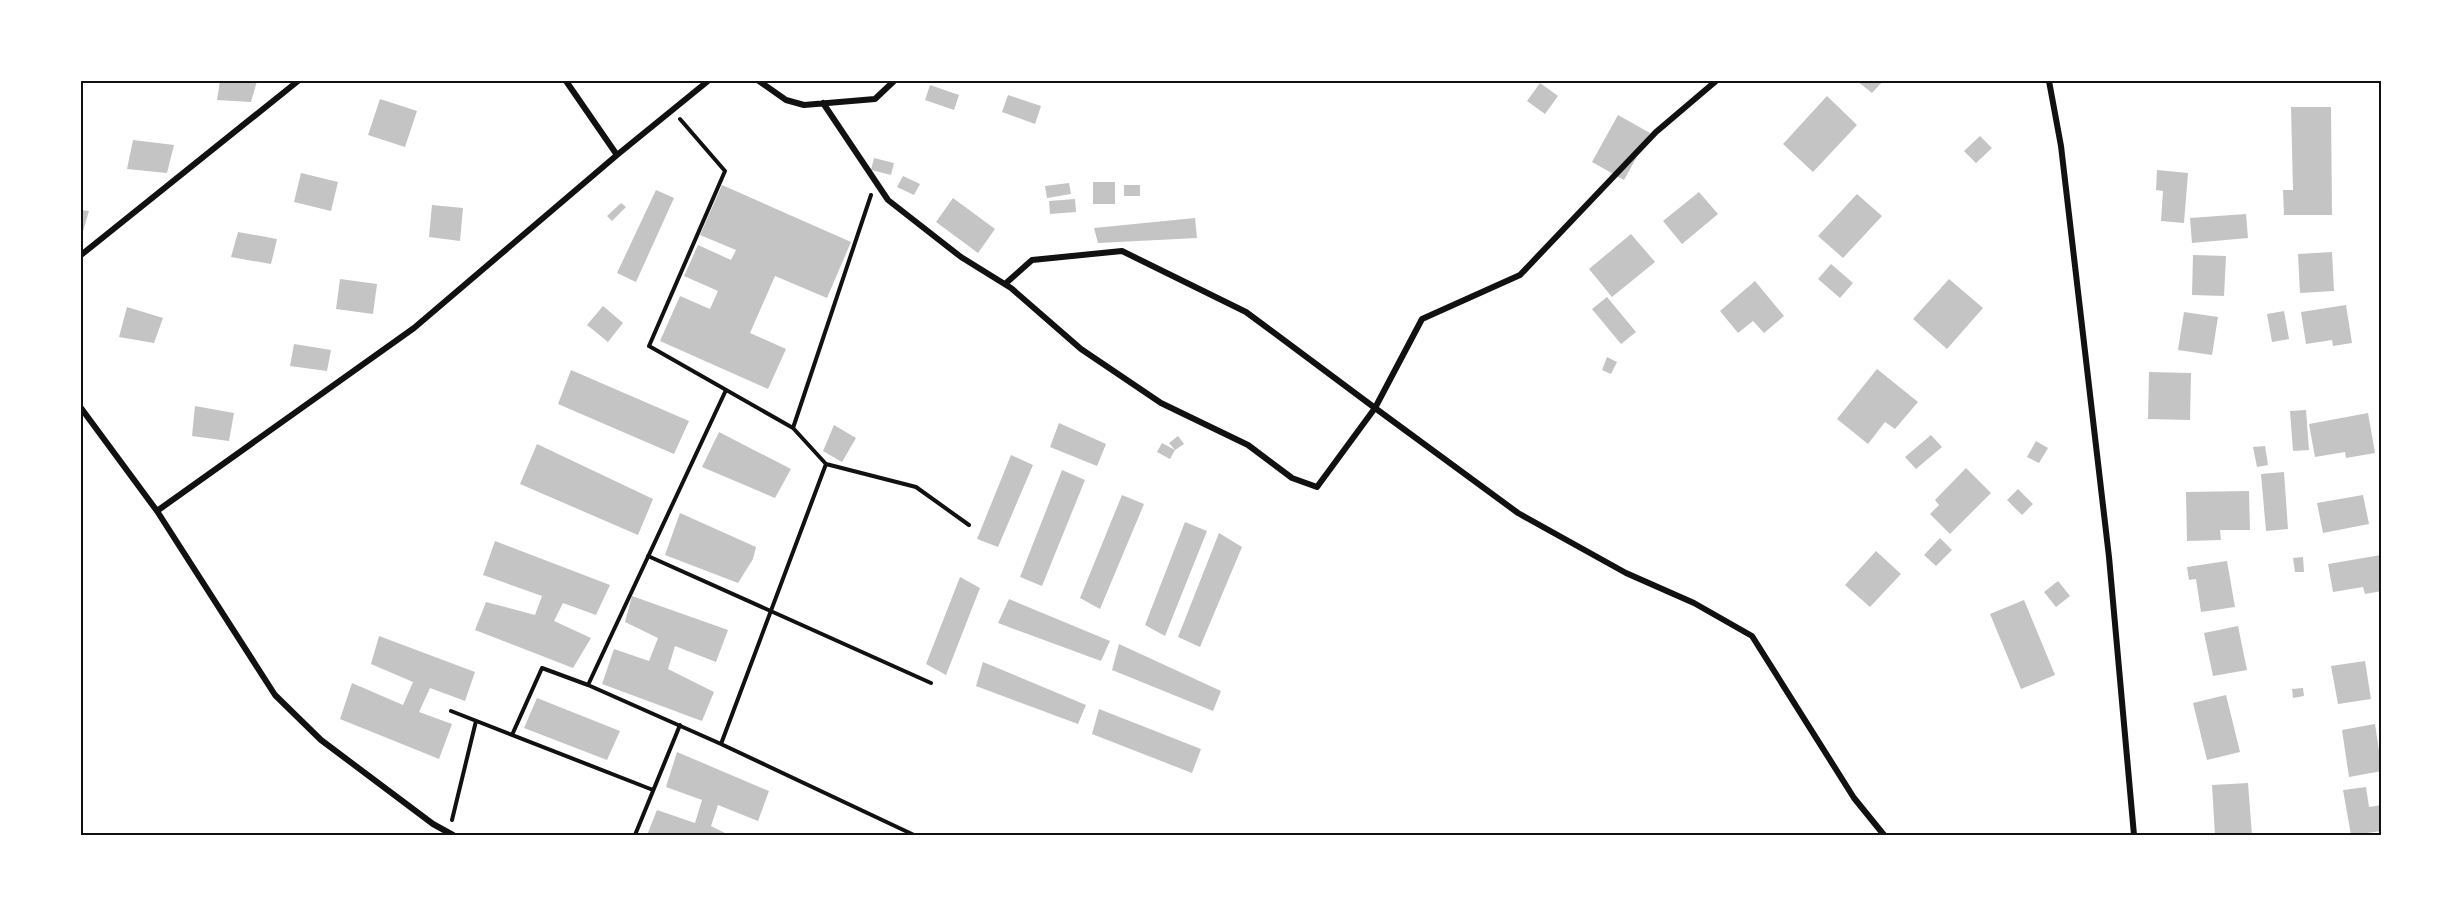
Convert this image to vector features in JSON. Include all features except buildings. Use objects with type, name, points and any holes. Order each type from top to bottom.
[{"type":"street","points":[[81,255],[298,81]]},
{"type":"street","points":[[566,81],[617,155]]},
{"type":"street","points":[[157,510],[414,328],[617,155],[708,81]]},
{"type":"street","points":[[759,81],[786,100],[804,105],[875,99],[894,81]]},
{"type":"street","points":[[823,103],[888,200],[961,257],[1005,284],[1081,349],[1161,403],[1248,445],[1292,478],[1317,487],[1375,408],[1422,319],[1520,275],[1656,132],[1716,81]]},
{"type":"street","points":[[2049,81],[2061,146],[2109,557],[2134,835]]},
{"type":"street","points":[[1005,284],[1032,260],[1122,250],[1246,312],[1518,513],[1626,573],[1694,603],[1752,636],[1854,798],[1884,835]]},
{"type":"street","points":[[81,408],[157,510],[276,695],[321,740],[451,834]]},
{"type":"path","points":[[672,110],[725,171],[649,346],[793,428],[826,464],[916,488],[969,525]]},
{"type":"path","points":[[793,428],[872,191]]},
{"type":"path","points":[[588,685],[726,390]]},
{"type":"path","points":[[721,744],[826,464]]},
{"type":"path","points":[[648,556],[931,683]]},
{"type":"path","points":[[512,735],[542,668],[588,685],[680,725],[914,835]]},
{"type":"path","points":[[451,711],[653,790]]},
{"type":"path","points":[[451,834],[476,722]]},
{"type":"path","points":[[635,835],[680,725]]}]
